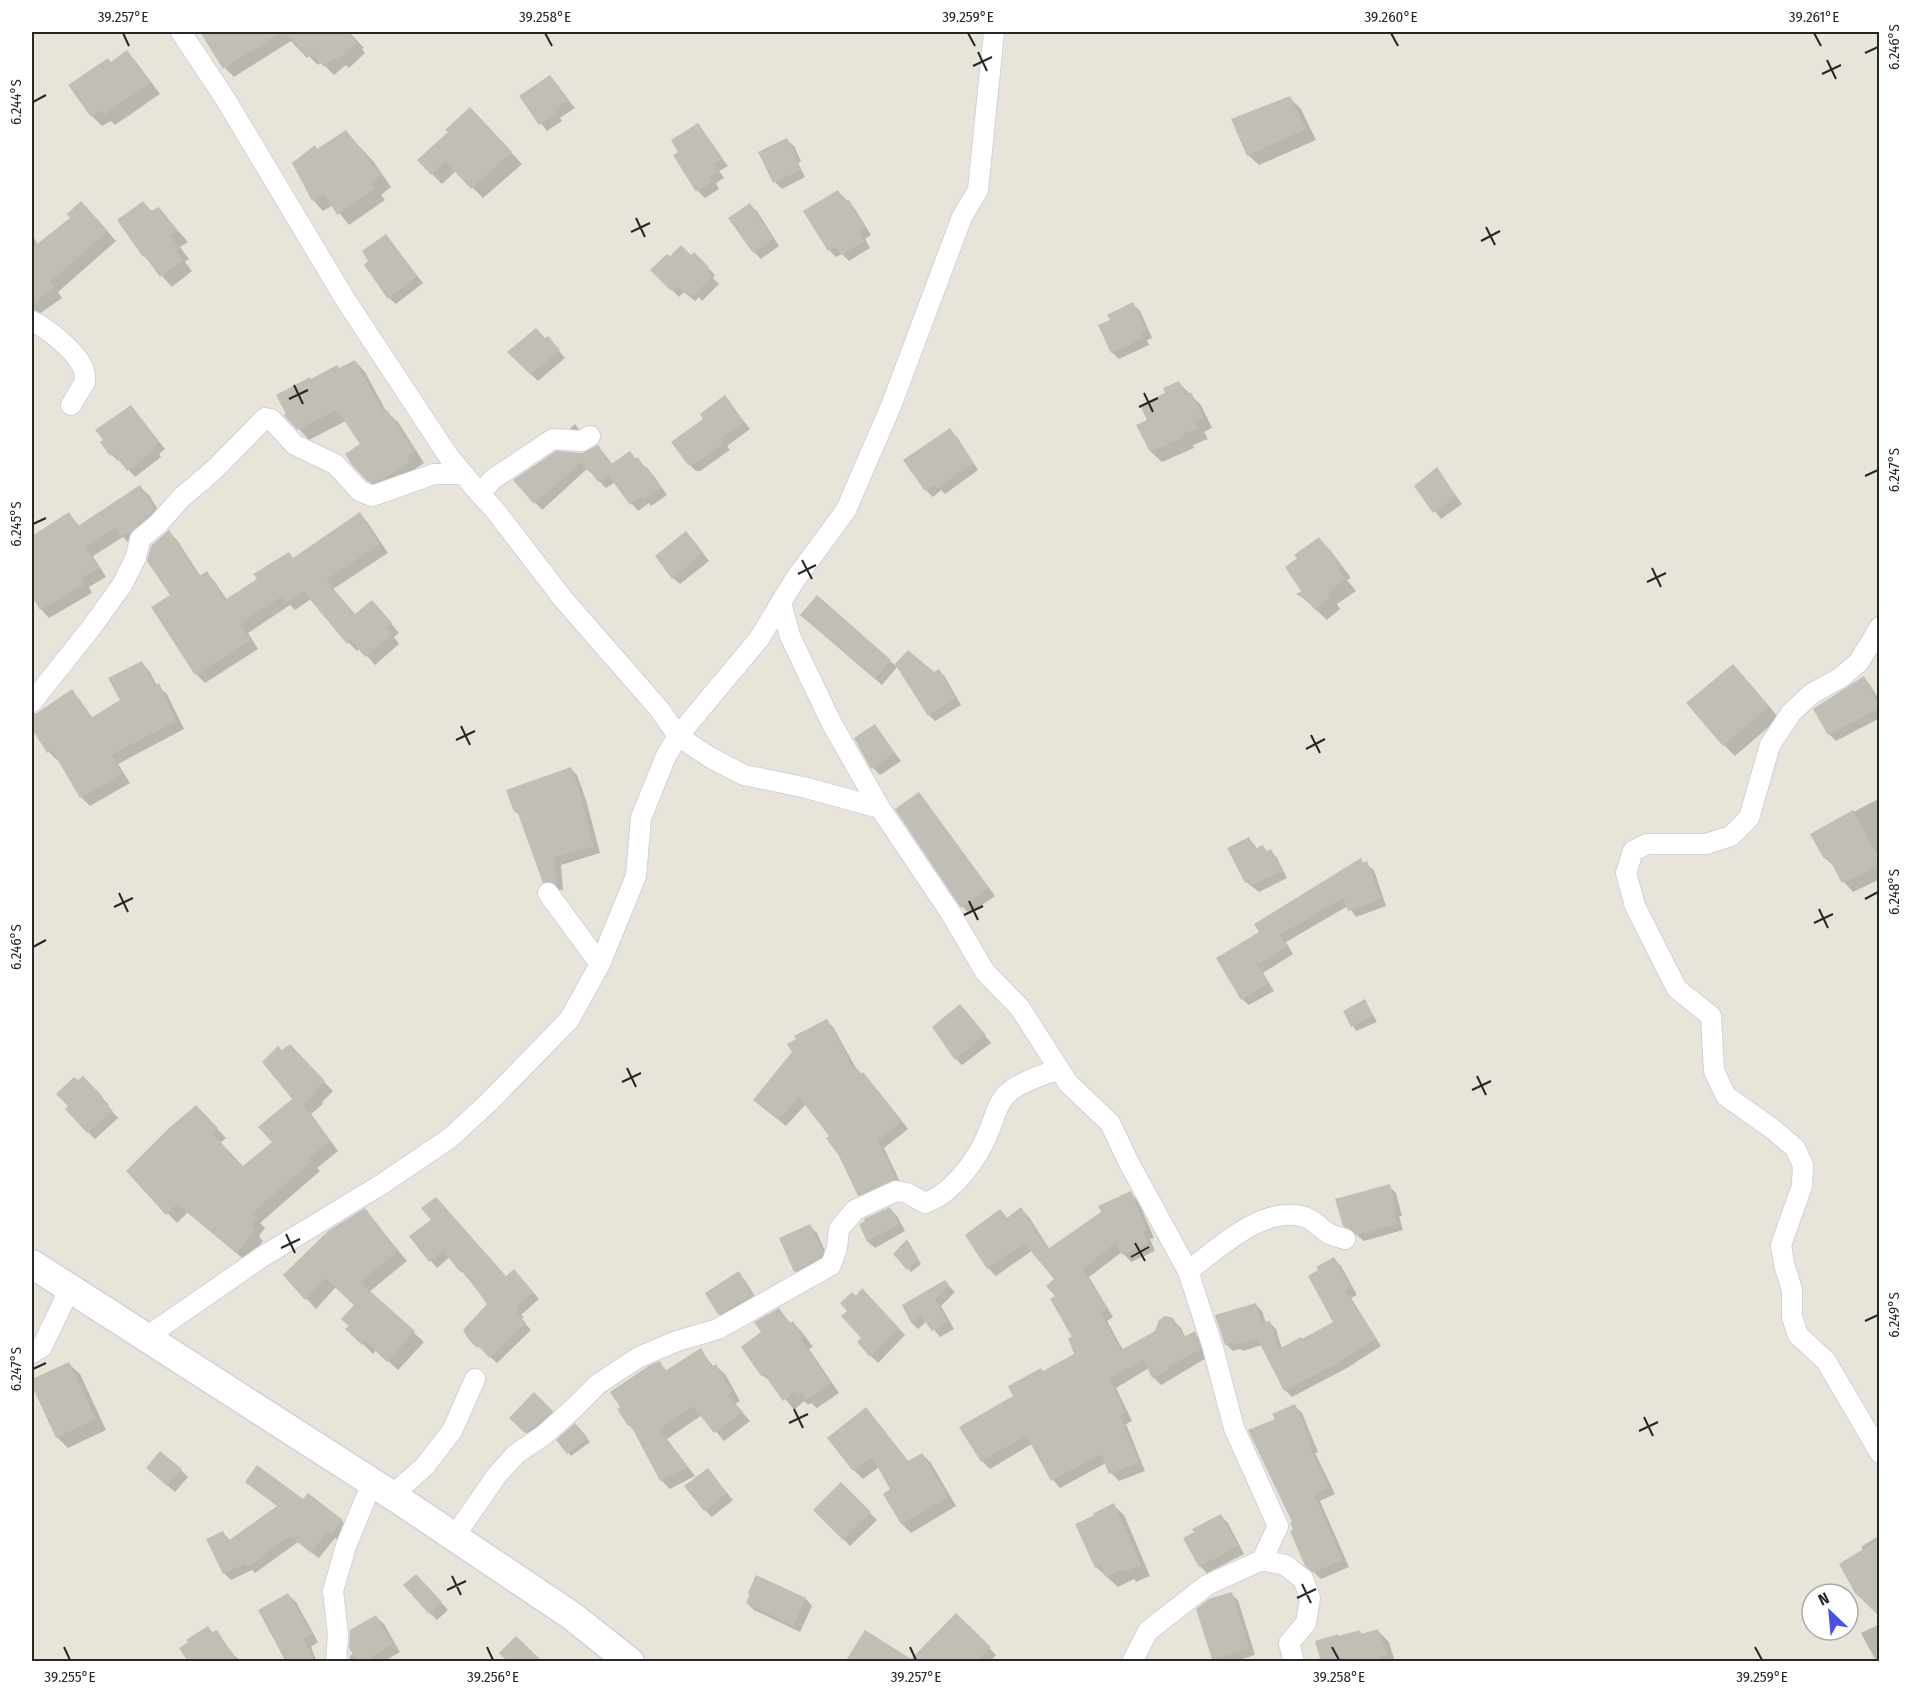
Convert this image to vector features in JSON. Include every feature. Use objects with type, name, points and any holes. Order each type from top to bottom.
[{"type":"main road","points":[[32,1263],[454,1537],[572,1616],[630,1662]]},
{"type":"street","points":[[181,32],[232,110],[345,299],[449,457],[494,509],[564,600],[660,710],[678,736],[711,758],[744,775],[803,787],[880,808]]},
{"type":"street","points":[[145,1338],[262,1257],[382,1184],[450,1138],[490,1101],[568,1020],[600,964],[636,876],[641,818],[666,756],[678,736],[759,639],[794,581],[846,510],[891,406],[962,217],[978,190],[994,32]]},
{"type":"street","points":[[32,321],[41,325],[58,339],[83,366],[85,382],[70,405]]},
{"type":"street","points":[[32,702],[122,585],[136,556],[140,539],[158,524],[182,496],[214,470],[265,418],[272,419],[296,445],[335,464],[360,491],[372,496],[434,474],[464,474]]},
{"type":"street","points":[[480,494],[493,479],[553,439],[582,441],[590,436]]},
{"type":"street","points":[[781,603],[790,636],[832,724],[880,808],[950,912],[986,972],[1020,1008],[1068,1083],[1110,1123],[1129,1163],[1188,1270],[1213,1348],[1234,1428],[1278,1526],[1262,1560]]},
{"type":"street","points":[[1880,627],[1859,662],[1840,678],[1811,694],[1791,713],[1770,745],[1749,818],[1731,836],[1706,844],[1647,844],[1633,851],[1626,873],[1635,906],[1677,989],[1711,1016],[1714,1071],[1726,1096],[1795,1148],[1803,1165],[1802,1186],[1781,1245],[1792,1290],[1792,1317],[1798,1335],[1826,1361],[1880,1453]]},
{"type":"street","points":[[548,894],[600,964]]},
{"type":"street","points":[[454,1537],[497,1475],[516,1454],[544,1435],[598,1384],[639,1357],[677,1341],[718,1329],[831,1265],[837,1248],[839,1229],[855,1210],[896,1191],[907,1193],[925,1203],[938,1199],[957,1182],[975,1156],[988,1135],[1008,1092],[1059,1069]]},
{"type":"street","points":[[1188,1270],[1255,1224],[1281,1214],[1309,1218],[1330,1234],[1345,1239]]},
{"type":"street","points":[[32,1353],[42,1347],[70,1288]]},
{"type":"street","points":[[336,1662],[338,1634],[333,1591],[346,1546],[382,1489],[424,1467],[452,1431],[475,1379]]},
{"type":"street","points":[[1132,1662],[1148,1632],[1198,1592],[1207,1585],[1262,1560],[1285,1564],[1303,1579],[1310,1598],[1306,1623],[1289,1643],[1294,1662]]},
{"type":"building","points":[[200,32],[282,32],[223,69]]},
{"type":"building","points":[[285,32],[347,32],[357,43],[338,60],[336,57],[324,67],[312,54],[308,57]]},
{"type":"building","points":[[127,50],[150,82],[104,115],[100,110],[91,117],[68,85],[108,58],[111,62]]},
{"type":"building","points":[[550,75],[569,100],[554,110],[557,114],[539,125],[519,96]]},
{"type":"building","points":[[1290,96],[1306,129],[1247,156],[1231,119]]},
{"type":"building","points":[[470,107],[512,152],[471,189],[445,161],[431,175],[417,160],[448,132],[445,130]]},
{"type":"building","points":[[698,123],[723,159],[713,164],[718,171],[710,176],[713,181],[696,192],[673,155],[678,152],[671,140]]},
{"type":"building","points":[[346,130],[381,175],[371,184],[375,189],[337,215],[324,193],[312,201],[292,163],[315,145],[317,149]]},
{"type":"building","points":[[787,138],[796,154],[793,155],[800,170],[773,183],[758,152]]},
{"type":"building","points":[[838,190],[846,202],[849,200],[865,228],[859,232],[864,241],[841,255],[835,247],[828,251],[803,211]]},
{"type":"building","points":[[81,201],[108,231],[50,282],[54,288],[32,304],[32,248],[70,218],[67,214]]},
{"type":"building","points":[[143,201],[151,211],[159,207],[178,231],[170,236],[180,248],[176,250],[183,260],[160,277],[117,220]]},
{"type":"building","points":[[750,203],[773,239],[753,253],[728,218]]},
{"type":"building","points":[[386,234],[417,276],[388,299],[364,265],[368,261],[362,251]]},
{"type":"building","points":[[681,245],[691,255],[694,252],[709,267],[707,270],[713,276],[694,295],[691,292],[687,295],[676,286],[671,291],[650,270]]},
{"type":"building","points":[[1133,302],[1147,331],[1141,333],[1143,338],[1111,353],[1098,325],[1110,320],[1107,315]]},
{"type":"building","points":[[536,328],[545,338],[548,336],[560,350],[531,375],[507,352]]},
{"type":"building","points":[[355,360],[384,412],[387,410],[415,452],[407,457],[410,462],[386,478],[372,483],[367,481],[352,465],[345,454],[360,444],[337,410],[297,430],[284,415],[286,414],[276,395],[337,365],[339,368]]},
{"type":"building","points":[[1179,381],[1186,395],[1191,392],[1203,418],[1194,421],[1198,428],[1183,434],[1184,437],[1150,452],[1136,425],[1147,420],[1140,405],[1165,393],[1163,388]]},
{"type":"building","points":[[725,395],[744,422],[721,439],[724,443],[692,465],[688,465],[671,442],[703,419],[700,414]]},
{"type":"building","points":[[131,405],[159,442],[153,447],[155,450],[127,471],[114,453],[110,456],[100,442],[103,440],[95,430]]},
{"type":"building","points":[[950,428],[973,463],[937,488],[934,484],[925,491],[903,460]]},
{"type":"building","points":[[598,445],[611,464],[630,451],[635,458],[638,457],[645,468],[647,467],[661,487],[643,500],[641,497],[630,505],[608,475],[598,482],[581,462],[534,504],[513,480],[556,451],[582,453]]},
{"type":"building","points":[[1437,467],[1456,496],[1433,513],[1414,486]]},
{"type":"building","points":[[140,485],[155,509],[129,534],[128,532],[121,536],[115,528],[86,547],[99,568],[81,578],[85,584],[40,610],[32,596],[32,536],[69,512],[78,526]]},
{"type":"building","points":[[360,512],[380,544],[326,580],[355,614],[372,600],[392,623],[386,628],[392,635],[365,657],[351,640],[347,644],[303,591],[286,602],[282,596],[240,624],[251,640],[195,675],[151,607],[170,595],[147,561],[151,546],[169,530],[199,576],[207,571],[225,600],[257,579],[253,574],[289,552],[293,558]]},
{"type":"building","points":[[686,531],[703,553],[672,579],[655,556]]},
{"type":"building","points":[[1319,537],[1341,566],[1338,569],[1346,579],[1327,593],[1331,597],[1315,610],[1309,602],[1296,594],[1301,591],[1285,567],[1297,558],[1294,555]]},
{"type":"building","points":[[817,595],[891,660],[875,679],[800,615]]},
{"type":"building","points":[[908,650],[934,672],[939,669],[955,698],[928,716],[895,664]]},
{"type":"building","points":[[142,661],[155,686],[159,683],[176,721],[111,755],[122,774],[80,798],[52,750],[47,753],[32,729],[32,714],[37,713],[72,689],[91,718],[120,700],[108,678]]},
{"type":"building","points":[[1733,664],[1769,706],[1723,746],[1686,703]]},
{"type":"building","points":[[1864,676],[1880,708],[1828,735],[1813,709]]},
{"type":"building","points":[[875,724],[895,753],[871,769],[854,738]]},
{"type":"building","points":[[571,767],[594,846],[554,858],[557,885],[552,882],[543,883],[517,811],[514,812],[506,790]]},
{"type":"building","points":[[919,792],[989,888],[961,908],[895,809]]},
{"type":"building","points":[[1853,810],[1880,860],[1880,866],[1842,883],[1828,857],[1824,859],[1810,834]]},
{"type":"building","points":[[1249,837],[1255,849],[1263,845],[1266,852],[1271,849],[1282,871],[1250,886],[1248,881],[1245,883],[1227,848]]},
{"type":"building","points":[[1361,858],[1363,863],[1367,861],[1381,899],[1348,911],[1343,898],[1280,935],[1287,947],[1257,965],[1268,983],[1241,1000],[1216,958],[1259,932],[1254,924]]},
{"type":"building","points":[[1365,999],[1373,1016],[1351,1027],[1343,1011]]},
{"type":"building","points":[[960,1004],[986,1035],[954,1059],[932,1027]]},
{"type":"building","points":[[827,1019],[855,1070],[857,1068],[861,1074],[863,1072],[902,1121],[878,1141],[896,1179],[858,1196],[839,1156],[826,1138],[829,1136],[799,1097],[779,1120],[753,1100],[792,1052],[787,1044],[796,1039],[794,1036]]},
{"type":"building","points":[[290,1044],[325,1081],[303,1104],[330,1141],[309,1158],[312,1161],[251,1214],[257,1218],[251,1226],[255,1230],[236,1253],[177,1204],[166,1215],[126,1171],[196,1105],[218,1128],[212,1133],[243,1166],[272,1142],[258,1127],[292,1099],[262,1062],[278,1046],[282,1050]]},
{"type":"building","points":[[83,1076],[113,1111],[87,1133],[65,1109],[68,1106],[56,1094],[74,1077],[78,1080]]},
{"type":"building","points":[[1390,1184],[1397,1224],[1356,1235],[1343,1226],[1335,1199]]},
{"type":"building","points":[[1131,1191],[1147,1230],[1143,1231],[1148,1243],[1122,1255],[1116,1242],[1083,1269],[1107,1308],[1100,1312],[1121,1350],[1155,1331],[1159,1320],[1165,1316],[1173,1318],[1184,1337],[1195,1331],[1201,1349],[1152,1378],[1143,1359],[1110,1379],[1125,1413],[1120,1416],[1139,1463],[1109,1474],[1101,1454],[1051,1481],[1026,1435],[981,1462],[959,1427],[1013,1396],[1008,1386],[1074,1354],[1068,1338],[1072,1337],[1050,1299],[1055,1296],[1046,1286],[1054,1279],[1024,1243],[987,1269],[965,1235],[1000,1209],[1007,1218],[1021,1207],[1048,1249],[1101,1212],[1098,1206]]},
{"type":"building","points":[[436,1197],[506,1276],[514,1269],[533,1292],[516,1308],[519,1310],[516,1312],[526,1323],[489,1358],[479,1346],[477,1348],[469,1340],[463,1330],[487,1304],[463,1271],[461,1273],[443,1251],[429,1262],[409,1236],[431,1220],[421,1208]]},
{"type":"building","points":[[890,1207],[899,1224],[867,1242],[859,1224],[865,1221],[864,1219]]},
{"type":"building","points":[[365,1208],[398,1251],[360,1282],[415,1331],[387,1362],[365,1341],[362,1345],[345,1329],[349,1326],[341,1319],[354,1305],[325,1278],[305,1300],[283,1275],[328,1231]]},
{"type":"building","points":[[810,1224],[823,1252],[821,1257],[794,1272],[779,1238]]},
{"type":"building","points":[[907,1239],[919,1260],[907,1270],[893,1254]]},
{"type":"building","points":[[1334,1257],[1351,1288],[1345,1291],[1376,1339],[1340,1362],[1284,1391],[1257,1338],[1234,1345],[1234,1342],[1225,1345],[1215,1315],[1256,1303],[1262,1323],[1270,1321],[1279,1349],[1301,1337],[1302,1339],[1333,1322],[1308,1276],[1318,1270],[1316,1267]]},
{"type":"building","points":[[739,1271],[753,1295],[718,1315],[705,1293]]},
{"type":"building","points":[[945,1280],[949,1285],[935,1299],[948,1322],[932,1331],[920,1314],[911,1323],[902,1305]]},
{"type":"building","points":[[862,1288],[899,1328],[870,1357],[857,1342],[861,1338],[841,1316],[847,1311],[840,1303],[852,1292],[856,1296]]},
{"type":"building","points":[[779,1308],[790,1323],[793,1321],[804,1337],[801,1339],[830,1383],[806,1400],[802,1393],[798,1397],[795,1392],[783,1401],[764,1374],[761,1376],[741,1347],[761,1332],[754,1322]]},
{"type":"building","points":[[701,1348],[712,1367],[716,1364],[732,1392],[727,1395],[743,1412],[714,1433],[693,1406],[659,1430],[688,1467],[660,1481],[630,1424],[628,1426],[617,1409],[620,1407],[610,1392],[650,1365],[660,1361],[665,1371]]},
{"type":"building","points":[[69,1362],[96,1419],[56,1438],[32,1386],[32,1379]]},
{"type":"building","points":[[534,1392],[553,1411],[525,1433],[509,1418]]},
{"type":"building","points":[[1295,1404],[1313,1445],[1309,1446],[1329,1487],[1314,1494],[1343,1560],[1313,1573],[1305,1566],[1290,1531],[1293,1530],[1290,1523],[1292,1522],[1248,1430],[1275,1419],[1272,1414]]},
{"type":"building","points":[[866,1407],[908,1461],[922,1453],[948,1497],[901,1524],[883,1494],[890,1489],[872,1457],[853,1471],[827,1438]]},
{"type":"building","points":[[575,1423],[588,1438],[567,1454],[556,1440]]},
{"type":"building","points":[[160,1451],[182,1469],[167,1486],[146,1468]]},
{"type":"building","points":[[257,1465],[303,1499],[308,1493],[343,1520],[331,1534],[327,1532],[311,1553],[290,1536],[247,1567],[245,1564],[223,1574],[206,1539],[223,1531],[228,1541],[277,1506],[245,1482]]},
{"type":"building","points":[[708,1468],[727,1493],[704,1511],[684,1486]]},
{"type":"building","points":[[841,1482],[871,1512],[843,1540],[813,1510]]},
{"type":"building","points":[[1114,1503],[1141,1565],[1124,1572],[1123,1569],[1106,1577],[1100,1565],[1095,1568],[1075,1524]]},
{"type":"building","points":[[1221,1514],[1238,1546],[1199,1567],[1183,1538],[1194,1532],[1192,1529]]},
{"type":"building","points":[[1880,1539],[1880,1617],[1860,1598],[1860,1582],[1849,1582],[1839,1564]]},
{"type":"building","points":[[416,1574],[442,1602],[429,1614],[403,1585]]},
{"type":"building","points":[[756,1575],[806,1598],[793,1626],[746,1603]]},
{"type":"building","points":[[1232,1592],[1249,1648],[1212,1659],[1196,1609],[1209,1599]]},
{"type":"building","points":[[288,1593],[312,1634],[304,1639],[315,1662],[286,1662],[258,1610]]},
{"type":"building","points":[[956,1613],[991,1647],[976,1662],[845,1662],[865,1630],[911,1659]]},
{"type":"building","points":[[376,1615],[393,1644],[363,1662],[357,1662],[349,1648],[350,1630]]},
{"type":"building","points":[[208,1626],[212,1632],[217,1630],[237,1662],[188,1662],[179,1648],[188,1642],[186,1640]]},
{"type":"building","points":[[1378,1629],[1387,1655],[1379,1657],[1380,1662],[1321,1662],[1315,1641],[1338,1634],[1338,1636],[1360,1630],[1361,1634]]},
{"type":"building","points":[[516,1636],[543,1662],[508,1662],[499,1653]]}]
